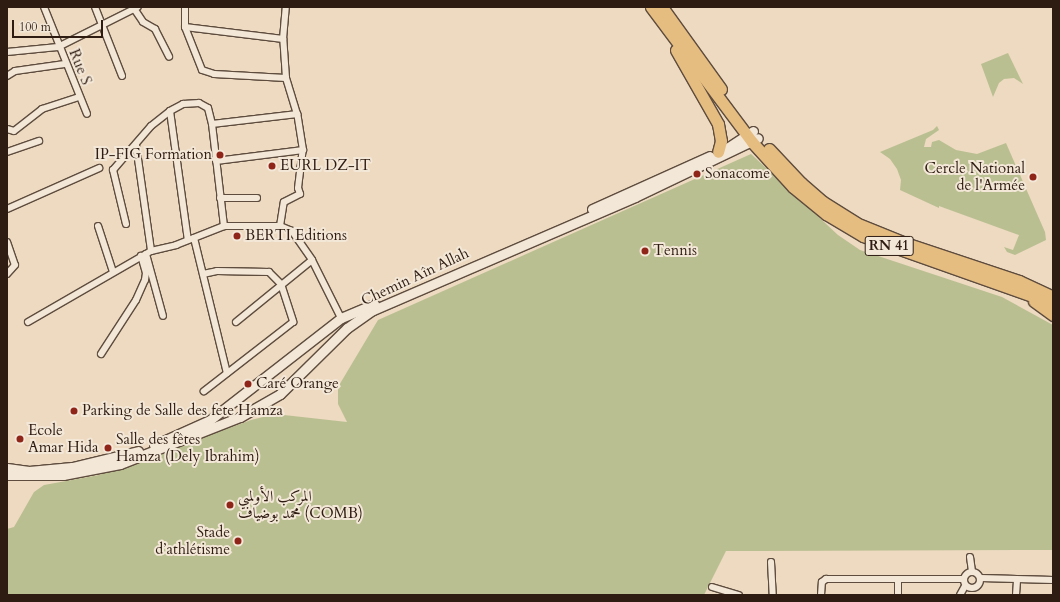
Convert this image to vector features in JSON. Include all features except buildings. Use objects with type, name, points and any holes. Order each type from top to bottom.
[{"type":"highway","name":"RN 41","points":[[651,7],[666,28],[793,187],[826,214],[847,227],[902,251],[1019,292],[1053,307]]},
{"type":"highway","name":"RN 41","points":[[662,7],[752,136],[801,183],[851,220],[908,244],[1019,281],[1053,297]]},
{"type":"highway","points":[[666,28],[689,76],[718,124],[721,141],[718,152]]},
{"type":"main road","name":"Chemin Aîn Allah","points":[[7,468],[24,474],[72,467],[134,453],[210,420],[341,318],[752,136]]},
{"type":"main road","name":"Chemin Aîn Allah","points":[[7,475],[63,475],[120,464],[240,417],[270,400],[289,386],[347,328],[373,310],[635,197],[752,136]]},
{"type":"main road","points":[[1019,292],[1053,316]]},
{"type":"main road","points":[[341,318],[347,328]]},
{"type":"main road","points":[[231,405],[240,417]]},
{"type":"street","name":"Rue S","points":[[44,7],[78,97],[87,114]]},
{"type":"street","points":[[95,7],[122,76]]},
{"type":"street","points":[[185,7],[185,27],[202,70],[214,74],[286,78]]},
{"type":"street","points":[[280,226],[284,202],[300,194],[298,188],[303,150],[297,114],[286,78],[283,39],[286,7]]},
{"type":"street","points":[[7,52],[58,47],[137,9],[143,22],[155,30],[169,57]]},
{"type":"street","points":[[185,27],[283,39]]},
{"type":"street","points":[[7,76],[16,71],[65,64]]},
{"type":"street","points":[[7,130],[14,131],[42,109],[78,97]]},
{"type":"street","points":[[126,224],[113,170],[151,126],[170,111],[183,104],[205,105],[212,124],[224,226]]},
{"type":"street","points":[[170,111],[191,239],[203,274],[227,373]]},
{"type":"street","points":[[212,124],[297,114]]},
{"type":"street","points":[[7,152],[39,141]]},
{"type":"street","points":[[101,354],[136,300],[147,276],[136,145]]},
{"type":"street","points":[[216,161],[303,150]]},
{"type":"street","points":[[7,209],[99,168]]},
{"type":"street","points":[[220,198],[258,198]]},
{"type":"street","points":[[98,226],[114,272]]},
{"type":"street","points":[[28,322],[146,254],[224,226],[280,226],[295,233],[312,260],[341,318]]},
{"type":"street","points":[[7,242],[15,265],[7,274]]},
{"type":"street","points":[[146,254],[163,316]]},
{"type":"street","points":[[236,322],[312,260]]},
{"type":"street","points":[[203,274],[217,271],[269,272],[281,284],[293,322],[204,391]]},
{"type":"street","points":[[970,557],[972,571],[980,578],[1053,580]]},
{"type":"street","points":[[771,562],[773,595]]},
{"type":"street","points":[[821,595],[824,580],[963,579],[972,571]]},
{"type":"street","points":[[963,579],[965,586],[973,592],[979,584],[980,578]]},
{"type":"street","points":[[898,580],[898,595]]},
{"type":"street","points":[[1016,595],[1017,580]]},
{"type":"street","points":[[960,595],[965,586]]},
{"type":"street","points":[[712,587],[739,595]]},
{"type":"green space","points":[[1008,53],[1023,84],[1014,78],[1004,79],[999,83],[993,97],[981,64]]},
{"type":"green space","points":[[937,126],[939,130],[926,139],[924,147],[931,147],[932,142],[939,140],[956,150],[977,154],[1006,143],[1045,232],[1046,240],[1015,255],[1007,252],[1004,247],[1013,250],[1019,235],[939,206],[939,208],[900,190],[901,180],[897,169],[890,159],[880,152],[933,130]]},
{"type":"green space","points":[[751,154],[838,235],[860,250],[1002,297],[1053,325],[1053,550],[726,551],[704,595],[7,595],[7,529],[14,527],[34,492],[44,485],[99,475],[251,420],[275,414],[347,422],[338,404],[338,387],[378,320]]},
{"type":"place","name":"IP-FIG Formation","points":[[220,155]]},
{"type":"place","name":"EURL DZ-IT","points":[[272,166]]},
{"type":"place","name":"Sonacome","points":[[697,174]]},
{"type":"place","name":"Cercle National de l'Armée","points":[[1033,177]]},
{"type":"place","name":"BERTI Editions","points":[[237,236]]},
{"type":"place","name":"Tennis","points":[[645,251]]},
{"type":"place","name":"Caré Orange","points":[[248,384]]},
{"type":"place","name":"Parking de Salle des fete Hamza","points":[[74,411]]},
{"type":"place","name":"Ecole Amar Hida","points":[[20,439]]},
{"type":"place","name":"Salle des fêtes Hamza (Dely Ibrahim)","points":[[108,448]]},
{"type":"place","name":"المركب الأولمبي محمد بوضياف (COMB)","points":[[230,505]]},
{"type":"place","name":"Stade d’athlétisme","points":[[238,541]]}]
